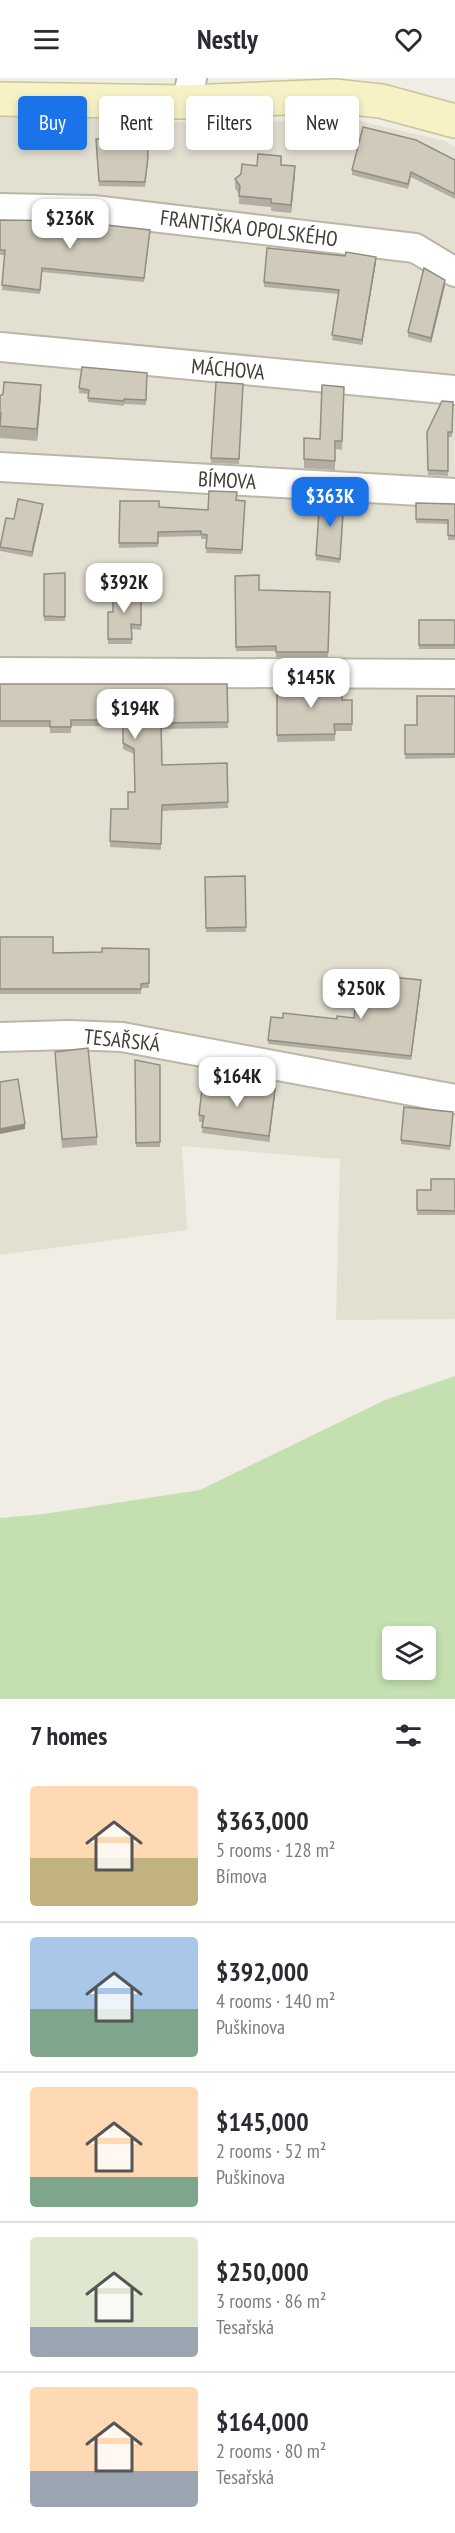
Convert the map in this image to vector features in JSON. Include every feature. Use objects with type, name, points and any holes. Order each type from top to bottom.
[{"type":"main road","points":[[0,99],[189,90],[334,96],[381,101],[455,121]]},
{"type":"street","name":"FRANTIŠKA OPOLSKÉHO","points":[[0,208],[93,210],[415,248],[455,272]]},
{"type":"street","name":"MÁCHOVA","points":[[0,347],[455,390]]},
{"type":"street","name":"BÍMOVA","points":[[0,467],[455,494]]},
{"type":"street","points":[[0,672],[455,674]]},
{"type":"street","name":"TESAŘSKÁ","points":[[0,1037],[68,1035],[122,1037],[455,1099]]},
{"type":"shaded area","points":[[0,114],[18,115],[18,150],[87,150],[87,118],[99,119],[99,150],[174,150],[174,122],[186,122],[186,150],[273,150],[273,121],[285,121],[285,150],[359,150],[359,121],[445,141],[455,147],[455,1319],[336,1320],[340,1159],[182,1146],[187,1230],[0,1255]]},
{"type":"green space","points":[[455,1376],[455,1699],[0,1699],[0,1518],[44,1514],[200,1490],[385,1400]]},
{"type":"building","points":[[363,127],[416,140],[455,160],[455,194],[411,172],[408,184],[352,170],[359,150]]},
{"type":"building","points":[[96,139],[99,139],[99,150],[148,150],[145,182],[99,181]]},
{"type":"building","points":[[258,154],[281,156],[281,165],[295,166],[291,205],[271,203],[271,199],[239,196],[240,186],[235,179],[241,174],[242,164],[257,166]]},
{"type":"building","points":[[0,220],[71,221],[150,230],[144,278],[42,268],[40,290],[2,285],[5,250],[0,250]]},
{"type":"building","points":[[267,248],[345,256],[346,252],[376,257],[362,340],[332,335],[339,290],[264,282]]},
{"type":"building","points":[[424,268],[445,280],[431,338],[408,332]]},
{"type":"building","points":[[82,367],[147,373],[146,400],[88,398],[89,390],[79,388]]},
{"type":"building","points":[[4,382],[41,385],[37,429],[0,426],[0,396],[3,394]]},
{"type":"building","points":[[216,382],[243,384],[239,459],[211,458]]},
{"type":"building","points":[[322,385],[344,387],[342,441],[335,441],[335,461],[304,459],[304,438],[320,439]]},
{"type":"building","points":[[442,401],[453,402],[452,432],[448,432],[448,471],[428,470],[427,432]]},
{"type":"building","points":[[209,491],[237,492],[236,500],[245,501],[242,550],[206,548],[207,535],[201,534],[201,531],[158,532],[158,543],[119,543],[120,501],[159,501],[159,507],[208,510]]},
{"type":"building","points":[[320,497],[344,499],[340,559],[316,555]]},
{"type":"building","points":[[18,499],[43,504],[32,552],[0,547],[6,518],[14,519]]},
{"type":"building","points":[[416,503],[455,504],[455,536],[448,535],[448,520],[416,519]]},
{"type":"building","points":[[65,573],[65,617],[44,616],[44,574]]},
{"type":"building","points":[[259,575],[259,590],[330,592],[328,652],[276,652],[276,646],[236,647],[235,576]]},
{"type":"building","points":[[113,590],[141,591],[141,625],[131,624],[132,639],[108,639],[108,612],[113,612]]},
{"type":"building","points":[[419,620],[455,620],[455,645],[419,645]]},
{"type":"building","points":[[277,683],[342,683],[342,700],[352,700],[352,724],[334,724],[335,734],[277,735]]},
{"type":"building","points":[[0,684],[227,684],[228,722],[161,723],[162,765],[227,763],[228,802],[162,805],[161,844],[110,841],[111,809],[128,809],[128,792],[135,792],[134,749],[123,743],[123,720],[71,720],[71,727],[50,727],[50,721],[0,721]]},
{"type":"building","points":[[417,696],[455,696],[455,754],[405,754],[405,725],[417,725]]},
{"type":"building","points":[[245,876],[246,927],[206,928],[205,877]]},
{"type":"building","points":[[0,937],[53,937],[53,953],[102,952],[102,948],[149,949],[149,983],[141,984],[141,989],[0,989]]},
{"type":"building","points":[[359,974],[421,980],[411,1056],[268,1040],[271,1017],[283,1018],[283,1013],[337,1019],[337,1016],[354,1018]]},
{"type":"building","points":[[88,1048],[97,1137],[62,1139],[55,1052]]},
{"type":"building","points":[[135,1060],[160,1065],[160,1142],[136,1143]]},
{"type":"building","points":[[18,1079],[25,1124],[0,1129],[0,1082]]},
{"type":"building","points":[[203,1080],[275,1089],[269,1136],[202,1127],[204,1116],[199,1115]]},
{"type":"building","points":[[404,1107],[453,1112],[450,1146],[401,1140]]},
{"type":"building","points":[[431,1179],[455,1179],[455,1211],[417,1210],[417,1190],[431,1190]]}]
